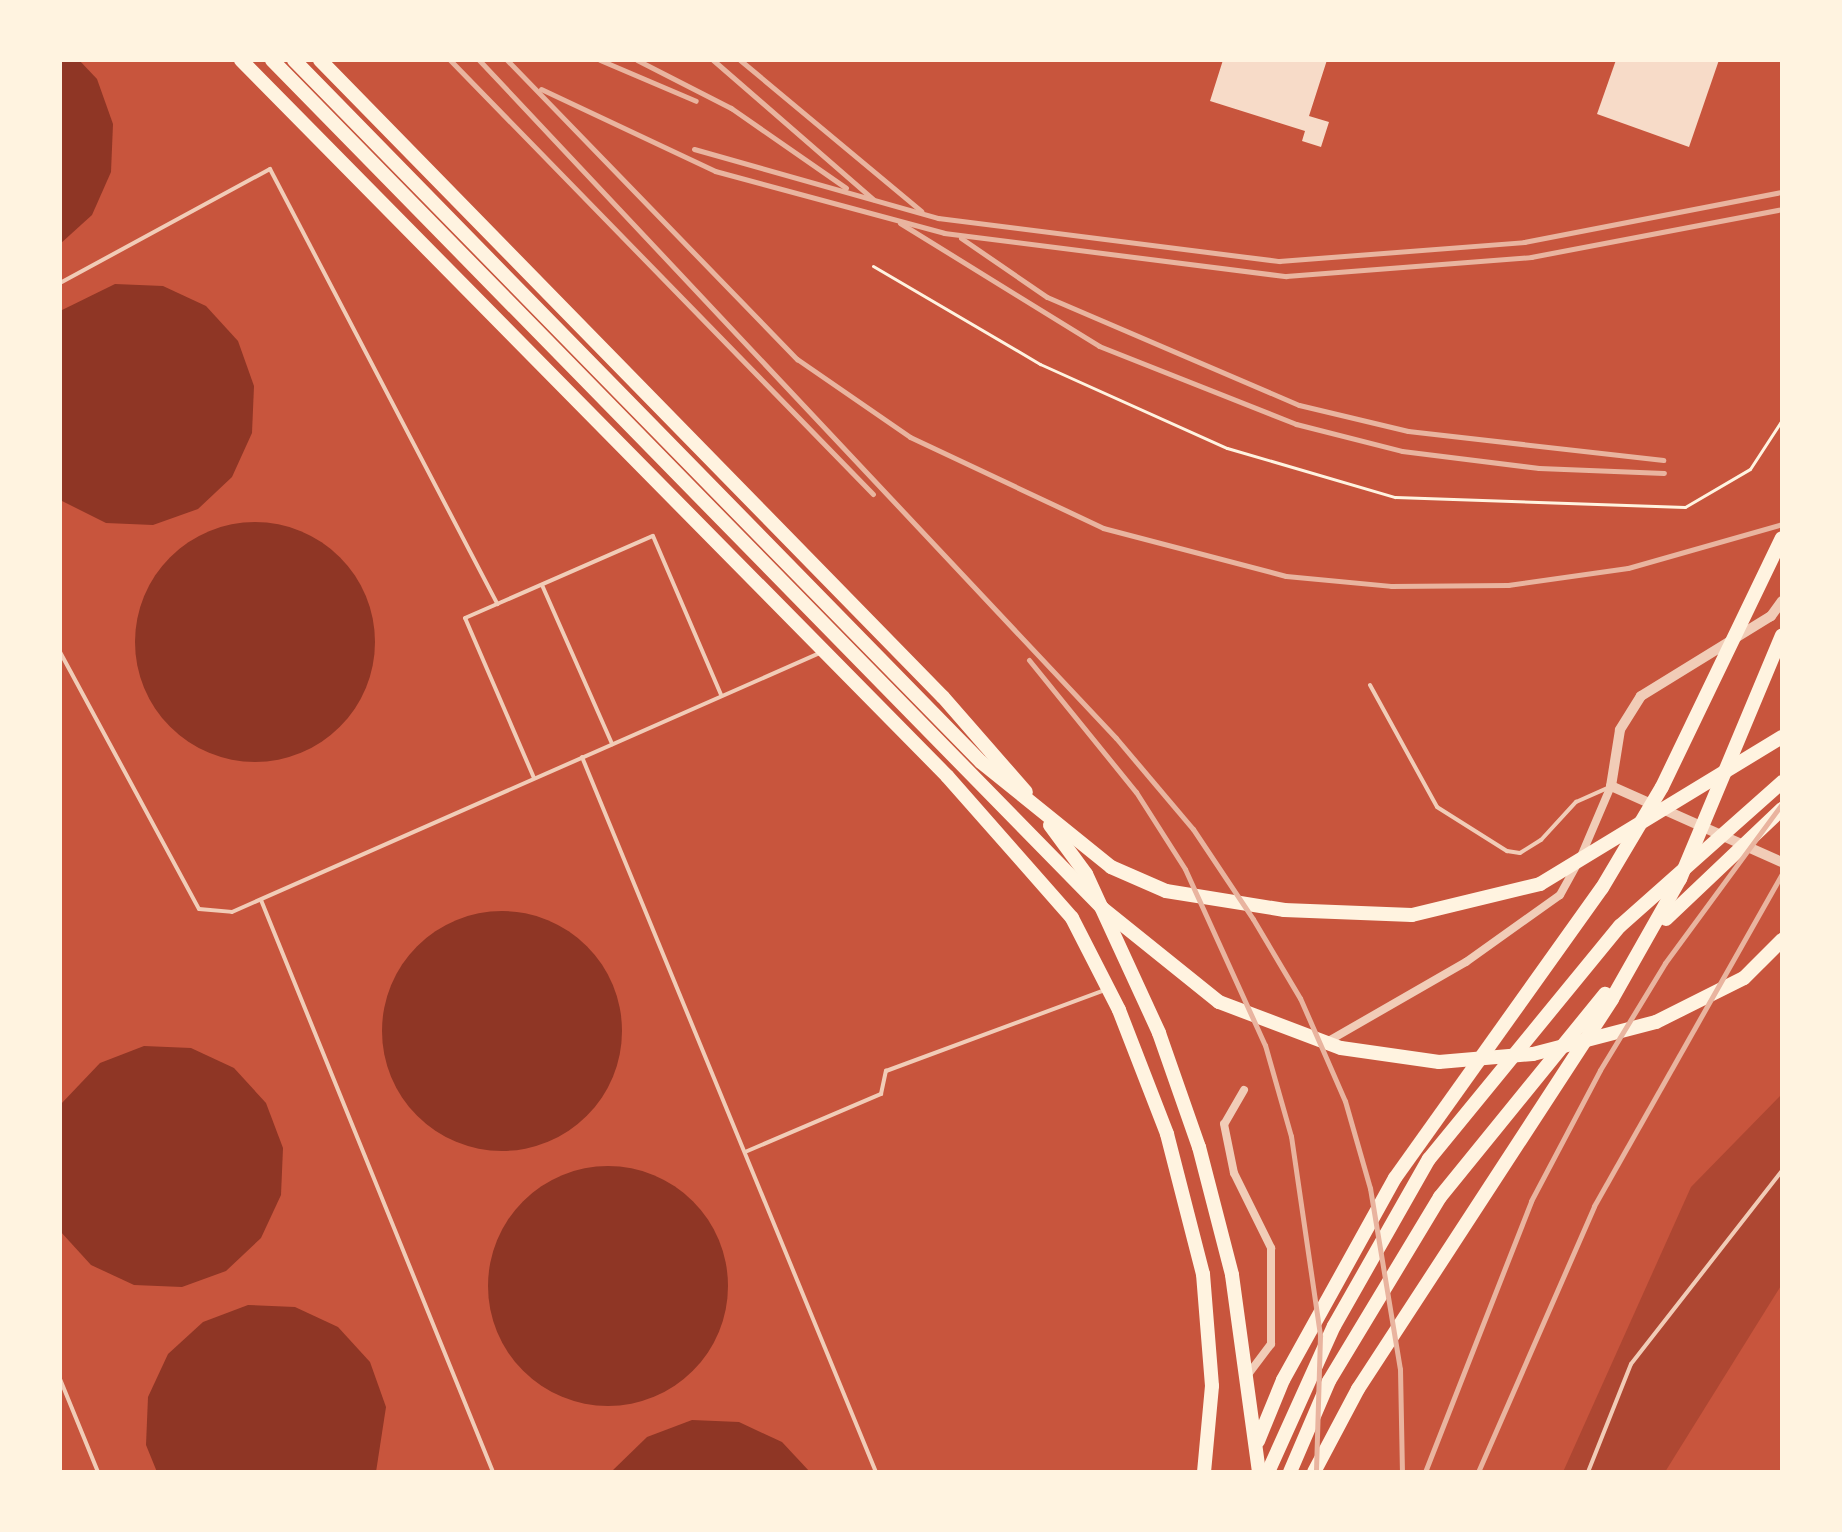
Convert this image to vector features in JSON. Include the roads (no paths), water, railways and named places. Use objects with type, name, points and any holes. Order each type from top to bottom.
[{"type":"highway","points":[[241,60],[824,651],[1072,918],[1108,989],[1167,1134],[1203,1274],[1212,1386],[1204,1472]]},
{"type":"highway","points":[[272,60],[1102,908],[1219,1002],[1341,1048],[1439,1062],[1533,1054],[1656,1022],[1744,978],[1782,940]]},
{"type":"highway","points":[[294,60],[981,762],[1111,867],[1166,891],[1284,910],[1412,915],[1540,884],[1782,737]]},
{"type":"highway","points":[[320,60],[943,697],[1010,770],[1086,874],[1159,1033],[1199,1147],[1248,1374],[1259,1472]]},
{"type":"highway","points":[[1251,1472],[1283,1380],[1341,1270],[1429,1127],[1602,888],[1662,787],[1782,538]]},
{"type":"highway","points":[[1314,1472],[1358,1389],[1612,999],[1680,879],[1782,635]]},
{"type":"highway","points":[[1268,1472],[1334,1326],[1429,1159],[1620,926],[1782,782]]},
{"type":"highway","points":[[1290,1472],[1329,1381],[1440,1197],[1687,893],[1782,809]]},
{"type":"street","points":[[1324,1043],[1466,962],[1560,895],[1603,817],[1620,730],[1641,696],[1771,616],[1782,601]]},
{"type":"street","points":[[1611,786],[1782,862]]},
{"type":"street","points":[[1244,1090],[1224,1124],[1234,1173],[1271,1248],[1271,1344],[1248,1374]]},
{"type":"lane","points":[[60,283],[270,169],[497,604]]},
{"type":"lane","points":[[534,778],[465,618],[653,536],[721,695]]},
{"type":"lane","points":[[542,584],[612,744]]},
{"type":"lane","points":[[60,652],[199,909],[232,912],[824,651]]},
{"type":"lane","points":[[1370,685],[1437,807],[1507,851],[1520,853],[1541,840],[1576,802],[1611,786]]},
{"type":"lane","points":[[582,757],[876,1472]]},
{"type":"lane","points":[[261,899],[493,1472]]},
{"type":"lane","points":[[745,1152],[881,1094],[886,1071],[1108,989]]},
{"type":"lane","points":[[1588,1472],[1631,1364],[1782,1171]]},
{"type":"lane","points":[[60,1379],[98,1472]]},
{"type":"railway","points":[[450,60],[873,494]]},
{"type":"railway","points":[[479,60],[1116,738],[1193,829],[1253,919],[1300,998],[1345,1101],[1370,1188],[1400,1369],[1402,1472]]},
{"type":"railway","points":[[507,60],[797,359],[910,437],[1103,528],[1286,576],[1391,586],[1508,585],[1628,568],[1782,524]]},
{"type":"railway","points":[[600,60],[696,101]]},
{"type":"railway","points":[[637,60],[731,108],[846,188]]},
{"type":"railway","points":[[713,60],[873,199]]},
{"type":"railway","points":[[740,60],[921,211]]},
{"type":"railway","points":[[541,89],[715,171],[944,233],[1286,276],[1531,257],[1782,209]]},
{"type":"railway","points":[[694,149],[938,218],[1279,261],[1524,242],[1782,192]]},
{"type":"railway","points":[[900,223],[1099,346],[1296,424],[1402,451],[1539,468],[1664,473]]},
{"type":"railway","points":[[961,238],[1047,297],[1299,405],[1408,431],[1663,460]]},
{"type":"railway","points":[[1029,660],[1136,792],[1185,869],[1265,1045],[1291,1136],[1320,1336],[1316,1472]]},
{"type":"railway","points":[[1425,1472],[1531,1201],[1600,1070],[1665,963],[1782,804]]},
{"type":"railway","points":[[1478,1472],[1594,1206],[1782,874]]}]
